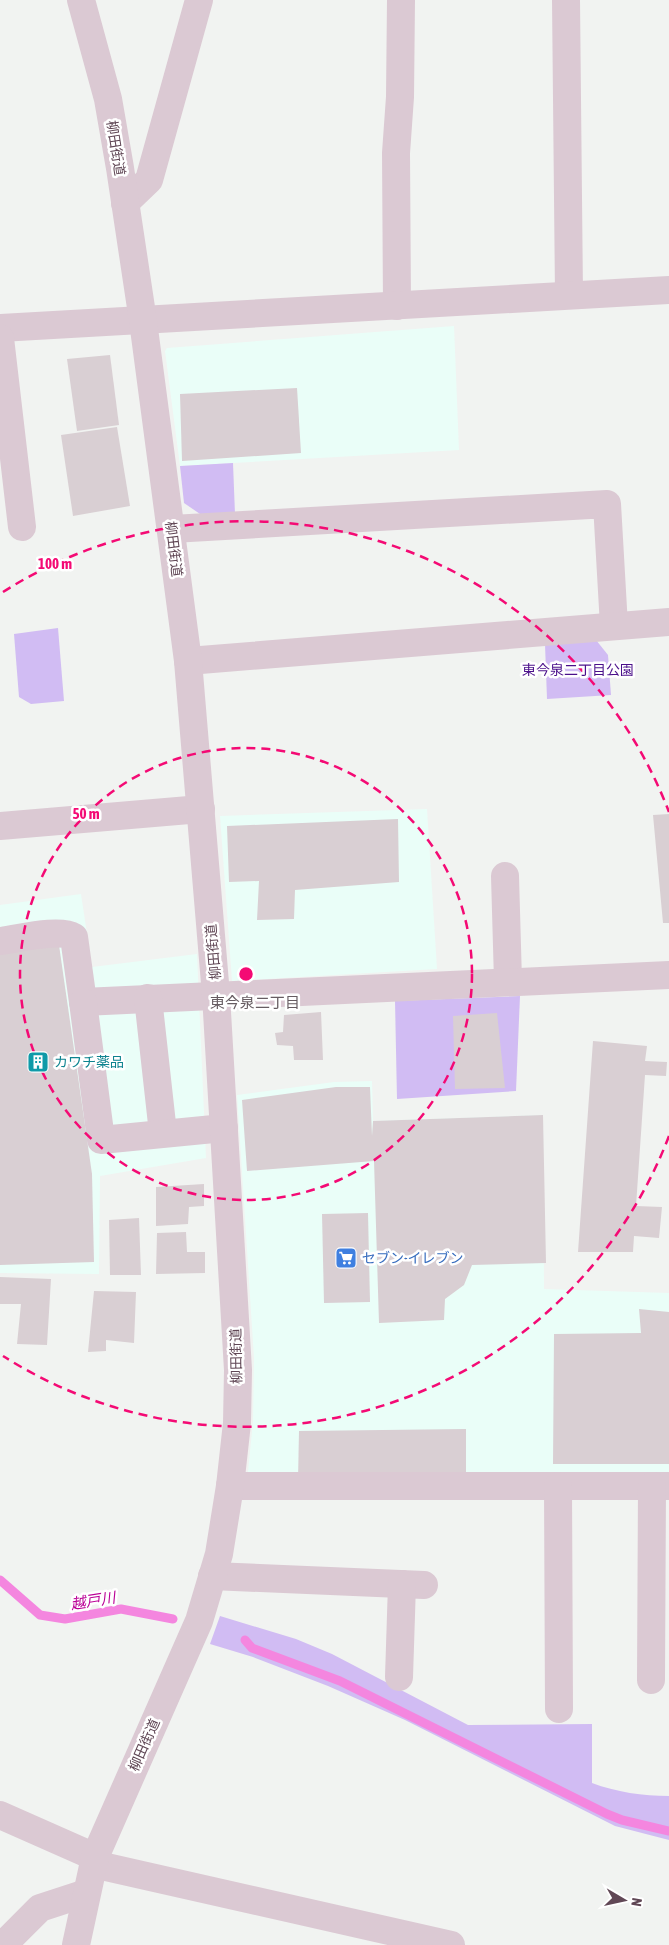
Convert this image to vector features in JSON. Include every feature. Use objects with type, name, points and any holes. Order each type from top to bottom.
[{"type":"street","name":"柳田街道","points":[[76,1945],[94,1861],[199,1621],[219,1554],[230,1486],[237,1423],[238,1351],[216,994],[188,661],[172,529],[125,203],[108,99],[81,0]]},
{"type":"street","points":[[125,203],[149,180],[198,0]]},
{"type":"street","points":[[397,306],[396,154],[400,97],[400,0]]},
{"type":"street","points":[[566,0],[569,295]]},
{"type":"street","points":[[0,328],[669,290]]},
{"type":"street","points":[[0,338],[22,527]]},
{"type":"street","points":[[172,529],[606,504],[614,626]]},
{"type":"street","points":[[188,661],[669,622]]},
{"type":"street","points":[[0,826],[201,809]]},
{"type":"street","points":[[505,876],[508,981]]},
{"type":"street","points":[[0,941],[58,933],[68,933],[74,937],[100,1140],[224,1128]]},
{"type":"street","points":[[83,1002],[216,994],[669,975]]},
{"type":"street","points":[[148,998],[163,1133]]},
{"type":"street","points":[[230,1486],[661,1486],[651,1680]]},
{"type":"street","points":[[558,1486],[558,1709]]},
{"type":"street","points":[[212,1576],[413,1584],[399,1677]]},
{"type":"street","points":[[0,1815],[94,1861],[451,1945]]},
{"type":"street","points":[[3,1945],[40,1908],[86,1893]]},
{"type":"shaded area","points":[[454,326],[459,450],[180,466],[165,351],[167,348]]},
{"type":"shaded area","points":[[427,809],[437,969],[232,981],[220,816]]},
{"type":"shaded area","points":[[81,894],[92,967],[197,954],[206,1158],[100,1176],[99,1274],[0,1273],[0,905]]},
{"type":"shaded area","points":[[372,1081],[373,1121],[543,1115],[544,1289],[669,1293],[669,1478],[247,1482],[253,1421],[254,1358],[237,1095],[334,1082]]},
{"type":"green space","points":[[233,463],[235,514],[203,516],[184,503],[180,466]]},
{"type":"green space","points":[[58,628],[64,701],[31,704],[19,697],[14,634]]},
{"type":"green space","name":"東今泉二丁目公園","points":[[596,640],[608,655],[611,695],[547,699],[545,644]]},
{"type":"green space","points":[[520,996],[516,1091],[397,1099],[395,1001]]},
{"type":"green space","points":[[220,1616],[296,1639],[332,1654],[468,1725],[592,1724],[592,1783],[630,1793],[669,1796],[669,1840],[615,1826],[405,1720],[328,1686],[253,1657],[210,1644]]},
{"type":"building","points":[[110,355],[119,425],[77,431],[67,359]]},
{"type":"building","points":[[297,388],[301,453],[182,461],[180,394]]},
{"type":"building","points":[[117,427],[130,506],[73,516],[61,435]]},
{"type":"building","points":[[669,814],[669,923],[663,923],[653,815]]},
{"type":"building","points":[[398,819],[399,882],[295,890],[294,919],[257,920],[259,881],[229,882],[227,826]]},
{"type":"building","name":"カワチ薬品","points":[[59,945],[92,1174],[94,1262],[0,1265],[0,950]]},
{"type":"building","points":[[321,1012],[323,1060],[294,1060],[293,1046],[277,1045],[275,1033],[283,1032],[284,1015]]},
{"type":"building","points":[[497,1013],[505,1088],[455,1089],[453,1016]]},
{"type":"building","points":[[593,1041],[647,1046],[645,1061],[667,1062],[666,1076],[645,1075],[636,1206],[662,1207],[659,1238],[634,1236],[633,1252],[578,1252]]},
{"type":"building","points":[[336,1087],[370,1087],[372,1136],[373,1121],[543,1115],[546,1263],[472,1265],[464,1285],[445,1299],[444,1320],[379,1323],[374,1161],[247,1171],[242,1100]]},
{"type":"building","points":[[204,1184],[204,1206],[189,1207],[188,1224],[156,1226],[156,1187]]},
{"type":"building","name":"セブン-イレブン","points":[[368,1213],[370,1302],[324,1303],[322,1214]]},
{"type":"building","points":[[139,1218],[141,1275],[110,1275],[109,1220]]},
{"type":"building","points":[[186,1232],[187,1252],[205,1252],[205,1273],[156,1274],[157,1233]]},
{"type":"building","points":[[0,1277],[51,1279],[47,1345],[17,1344],[21,1304],[0,1304]]},
{"type":"building","points":[[94,1291],[136,1292],[134,1343],[106,1340],[106,1351],[88,1352]]},
{"type":"building","points":[[639,1309],[669,1312],[669,1464],[553,1464],[554,1334],[641,1333]]},
{"type":"building","points":[[466,1429],[466,1479],[298,1480],[299,1431]]},
{"type":"waterway","name":"越戸川","points":[[0,1580],[40,1615],[65,1619],[121,1609],[173,1619]]},
{"type":"waterway","points":[[245,1640],[252,1648],[340,1681],[607,1814],[622,1820],[669,1831]]},
{"type":"place","name":"カワチ薬品","points":[[38,1062]]},
{"type":"place","name":"セブン-イレブン","points":[[346,1258]]},
{"type":"district","name":"東今泉二丁目","points":[[255,1003]]}]
